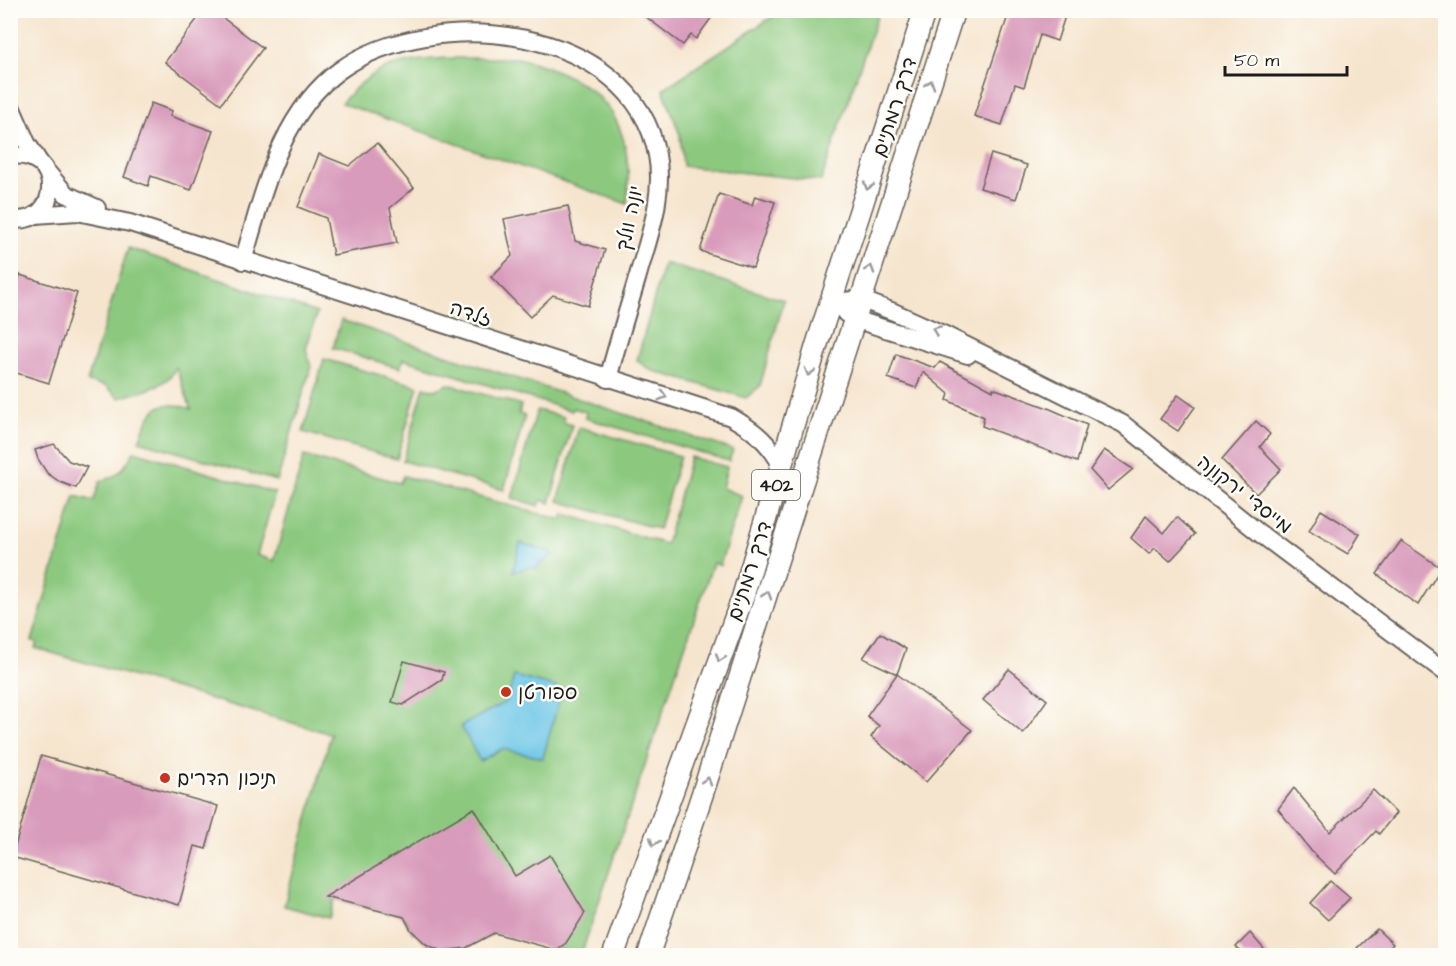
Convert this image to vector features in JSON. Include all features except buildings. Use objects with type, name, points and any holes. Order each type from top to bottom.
[{"type":"main road","name":"דרך רמתיים","points":[[613,956],[743,596],[830,303],[925,10]]},
{"type":"main road","name":"דרך רמתיים","points":[[648,956],[729,714],[954,10]]},
{"type":"street","name":"יונה וולך","points":[[243,261],[266,185],[290,131],[302,110],[339,70],[366,54],[417,38],[504,36],[533,40],[564,49],[599,68],[629,94],[647,124],[657,155],[659,190],[654,219],[608,379]]},
{"type":"street","name":"זלדה","points":[[10,104],[27,143],[66,194],[130,223],[243,261],[731,417],[759,434],[769,445],[782,467]]},
{"type":"street","points":[[10,156],[26,156],[43,166],[51,189],[43,209],[20,220]]},
{"type":"street","name":"זלדה","points":[[20,220],[77,212],[130,223]]},
{"type":"street","name":"מייסדי ירקונה","points":[[830,303],[857,309],[1006,367],[1123,424],[1258,532],[1446,673]]},
{"type":"green space","points":[[781,11],[879,11],[821,181],[683,166],[680,135],[663,89]]},
{"type":"green space","points":[[450,58],[518,58],[571,77],[591,90],[607,106],[618,125],[625,147],[628,174],[627,204],[341,103],[372,75],[399,64]]},
{"type":"green space","points":[[128,248],[317,313],[306,349],[311,367],[277,481],[139,441],[147,421],[156,409],[170,405],[191,409],[176,367],[160,385],[119,398],[105,386],[87,382]]},
{"type":"green space","points":[[664,263],[784,300],[760,386],[746,398],[650,370],[637,360]]},
{"type":"green space","points":[[341,320],[733,450],[729,461],[585,418],[586,412],[573,408],[572,411],[403,359],[400,368],[333,348]]},
{"type":"green space","points":[[324,359],[418,386],[397,459],[303,432]]},
{"type":"green space","points":[[448,384],[521,405],[519,414],[525,416],[504,490],[403,461],[424,387],[435,390]]},
{"type":"green space","points":[[537,410],[564,417],[563,422],[572,425],[550,503],[541,500],[539,506],[512,498]]},
{"type":"green space","points":[[579,427],[680,456],[659,529],[558,501]]},
{"type":"green space","name":"ספורטן","points":[[134,451],[275,493],[257,555],[274,561],[304,456],[400,483],[403,476],[562,520],[564,514],[666,544],[690,457],[727,467],[722,488],[742,496],[720,565],[713,563],[581,955],[494,933],[468,947],[466,945],[452,950],[438,949],[426,943],[416,932],[413,933],[399,909],[390,907],[388,913],[335,899],[329,918],[284,906],[331,734],[35,648],[37,642],[32,641],[75,496],[94,501],[100,481],[112,477],[121,470]]},
{"type":"water","points":[[520,543],[554,555],[541,563],[537,569],[530,567],[513,572]]},
{"type":"water","points":[[514,676],[562,689],[543,758],[502,749],[480,761],[461,726],[507,701]]},
{"type":"place","name":"ספורטן","points":[[506,692]]},
{"type":"place","name":"תיכון הדרים","points":[[165,778]]}]
